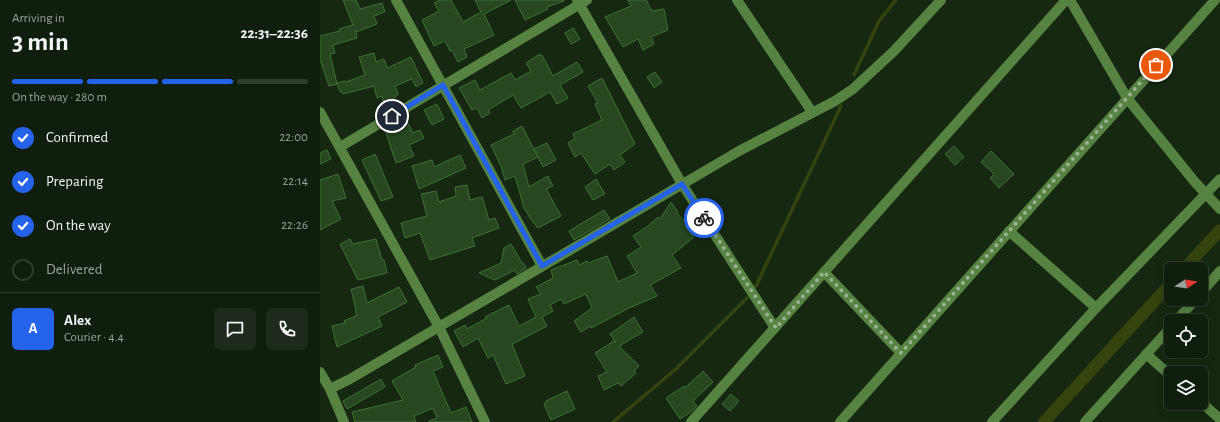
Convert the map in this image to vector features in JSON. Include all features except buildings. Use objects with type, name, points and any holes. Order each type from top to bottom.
[{"type":"street","points":[[396,0],[542,266]]},
{"type":"street","points":[[737,0],[812,112]]},
{"type":"street","points":[[330,389],[439,327],[739,151],[835,101],[853,88],[894,51],[942,0]]},
{"type":"street","points":[[691,422],[1066,0]]},
{"type":"street","points":[[1070,0],[1127,98],[1206,194],[1218,206]]},
{"type":"street","points":[[840,422],[1215,0],[1220,4]]},
{"type":"street","points":[[340,147],[581,1],[682,184],[776,328]]},
{"type":"street","points":[[320,112],[439,327],[485,422]]},
{"type":"street","points":[[992,422],[1096,308],[1220,179]]},
{"type":"street","points":[[1009,231],[1096,308]]},
{"type":"street","points":[[1208,285],[1220,271]]},
{"type":"street","points":[[824,272],[901,353]]},
{"type":"street","points":[[1182,314],[1190,306]]},
{"type":"street","points":[[1085,422],[1164,335]]},
{"type":"street","points":[[1146,354],[1164,370]]},
{"type":"street","points":[[320,372],[330,389],[344,422]]},
{"type":"street","points":[[1208,408],[1220,419]]},
{"type":"waterway","points":[[854,75],[879,21],[896,0]]},
{"type":"waterway","points":[[756,286],[841,106]]},
{"type":"waterway","points":[[1190,262],[1220,230]]},
{"type":"waterway","points":[[1044,422],[1164,291]]},
{"type":"waterway","points":[[613,422],[677,368],[747,298]]},
{"type":"way so far","points":[[704,218],[776,328],[824,272],[901,353],[1156,65]]},
{"type":"route","points":[[392,116],[443,85],[542,266],[682,184],[704,218]]}]
